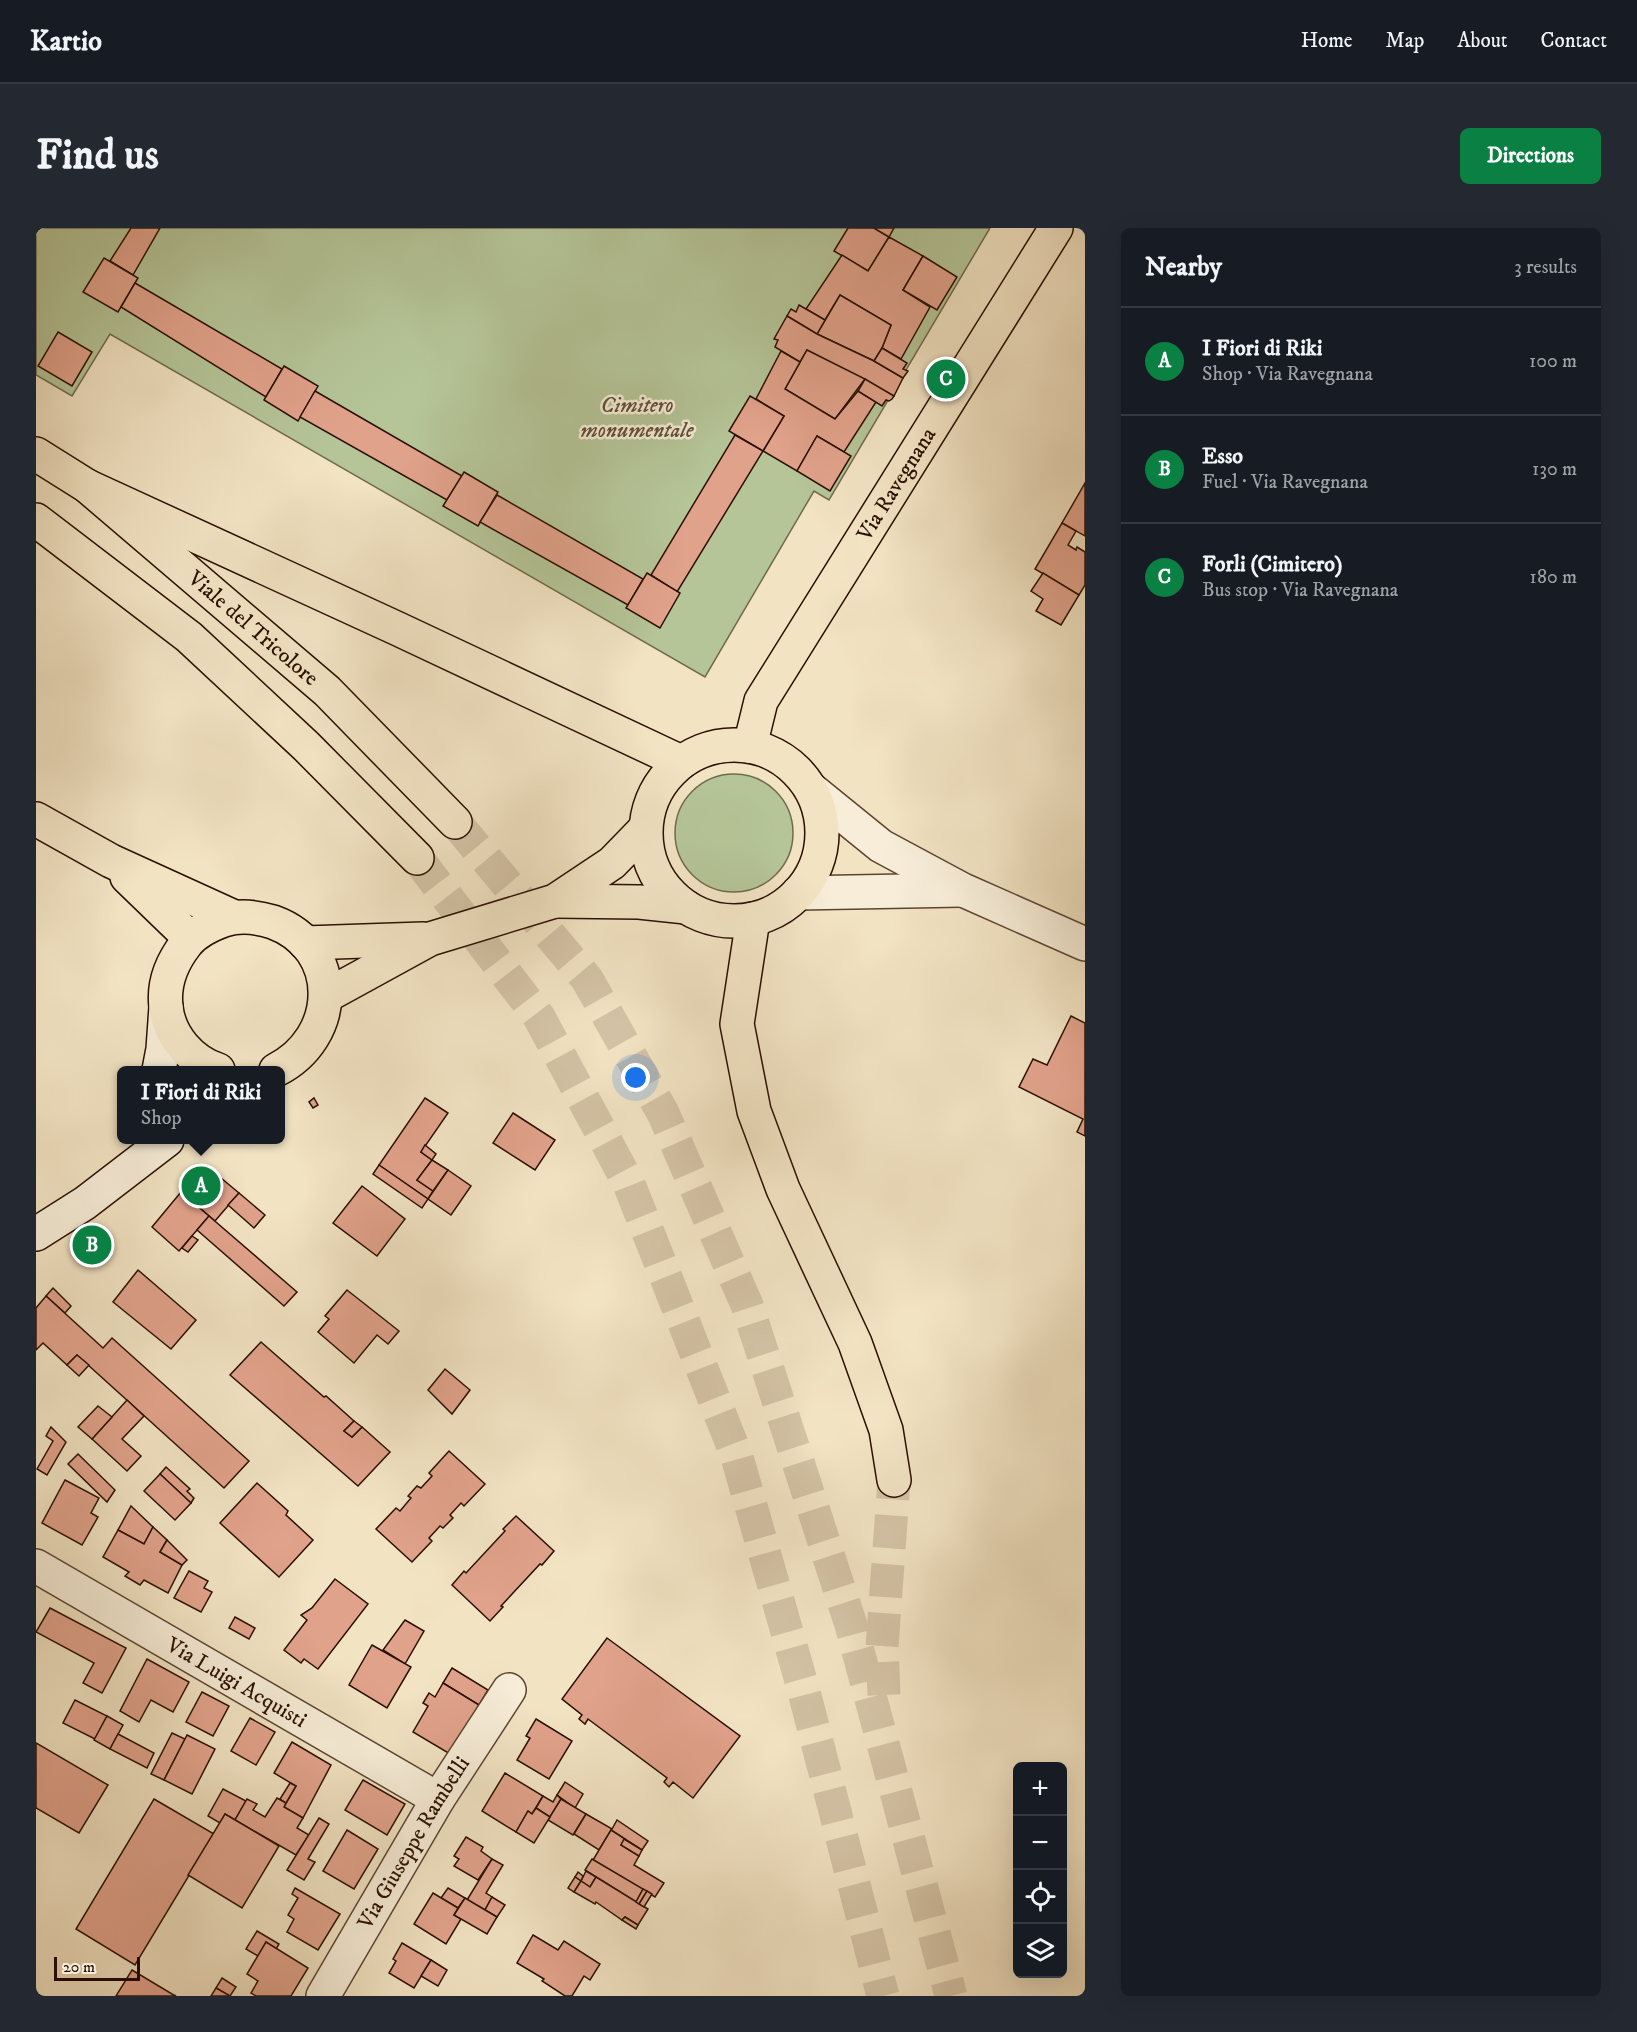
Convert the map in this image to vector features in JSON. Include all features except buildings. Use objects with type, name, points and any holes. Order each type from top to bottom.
[{"type":"main road","name":"Via Ravegnana","points":[[750,746],[761,701],[1056,228]]},
{"type":"main road","name":"Viale del Tricolore","points":[[36,453],[87,486],[327,691],[455,822]]},
{"type":"main road","points":[[87,486],[681,762]]},
{"type":"main road","points":[[36,520],[189,637],[306,746],[417,858]]},
{"type":"main road","points":[[36,546],[116,602],[189,637]]},
{"type":"main road","points":[[725,745],[750,746],[774,754],[795,769],[812,790],[821,816],[822,844],[814,871],[798,893],[778,910],[753,919],[730,921],[707,917],[686,907],[668,892],[655,873],[648,852],[645,829],[651,803],[663,781],[681,762],[702,751],[725,745]]},
{"type":"main road","points":[[36,819],[111,861],[234,917]]},
{"type":"main road","points":[[326,996],[430,939],[555,901],[612,863],[645,829]]},
{"type":"main road","points":[[111,861],[190,938]]},
{"type":"main road","points":[[555,901],[639,902],[686,907]]},
{"type":"main road","points":[[206,1066],[187,1051],[172,1031],[166,1007],[166,982],[175,958],[190,938],[210,924],[234,917],[260,918],[284,926],[305,942],[316,958],[323,976],[326,996],[322,1019],[313,1040],[297,1058],[284,1066]]},
{"type":"main road","points":[[753,919],[737,1024],[754,1111],[783,1189],[855,1343],[886,1430],[894,1480]]},
{"type":"main road","points":[[305,942],[430,939]]},
{"type":"street","points":[[812,790],[882,846],[963,890],[1085,944]]},
{"type":"street","points":[[798,893],[963,890]]},
{"type":"street","points":[[160,1066],[166,1007]]},
{"type":"street","points":[[86,1203],[133,1144]]},
{"type":"street","points":[[36,1234],[86,1203],[162,1144]]},
{"type":"street","name":"Via Luigi Acquisti","points":[[36,1566],[438,1798]]},
{"type":"street","name":"Via Giuseppe Rambelli","points":[[323,1996],[438,1798],[509,1690]]},
{"type":"green space","name":"Cimitero monumentale","points":[[36,228],[990,228],[829,500],[814,491],[705,677],[110,334],[72,396],[36,375]]},
{"type":"green space","points":[[734,774],[757,778],[776,791],[789,810],[793,833],[789,856],[776,875],[757,888],[734,892],[711,888],[692,875],[679,856],[675,833],[679,810],[692,791],[711,778]]},
{"type":"tunnel","points":[[455,822],[587,979],[663,1113],[747,1305],[851,1625],[951,1996]]},
{"type":"tunnel","points":[[417,858],[539,1017],[629,1184],[737,1457],[803,1688],[883,1996]]},
{"type":"tunnel","points":[[884,1695],[882,1647],[894,1480]]},
{"type":"place","name":"Forli (Cimitero)","points":[[946,379]]},
{"type":"place","name":"I Fiori di Riki","points":[[201,1186]]},
{"type":"place","name":"Esso","points":[[92,1245]]}]
